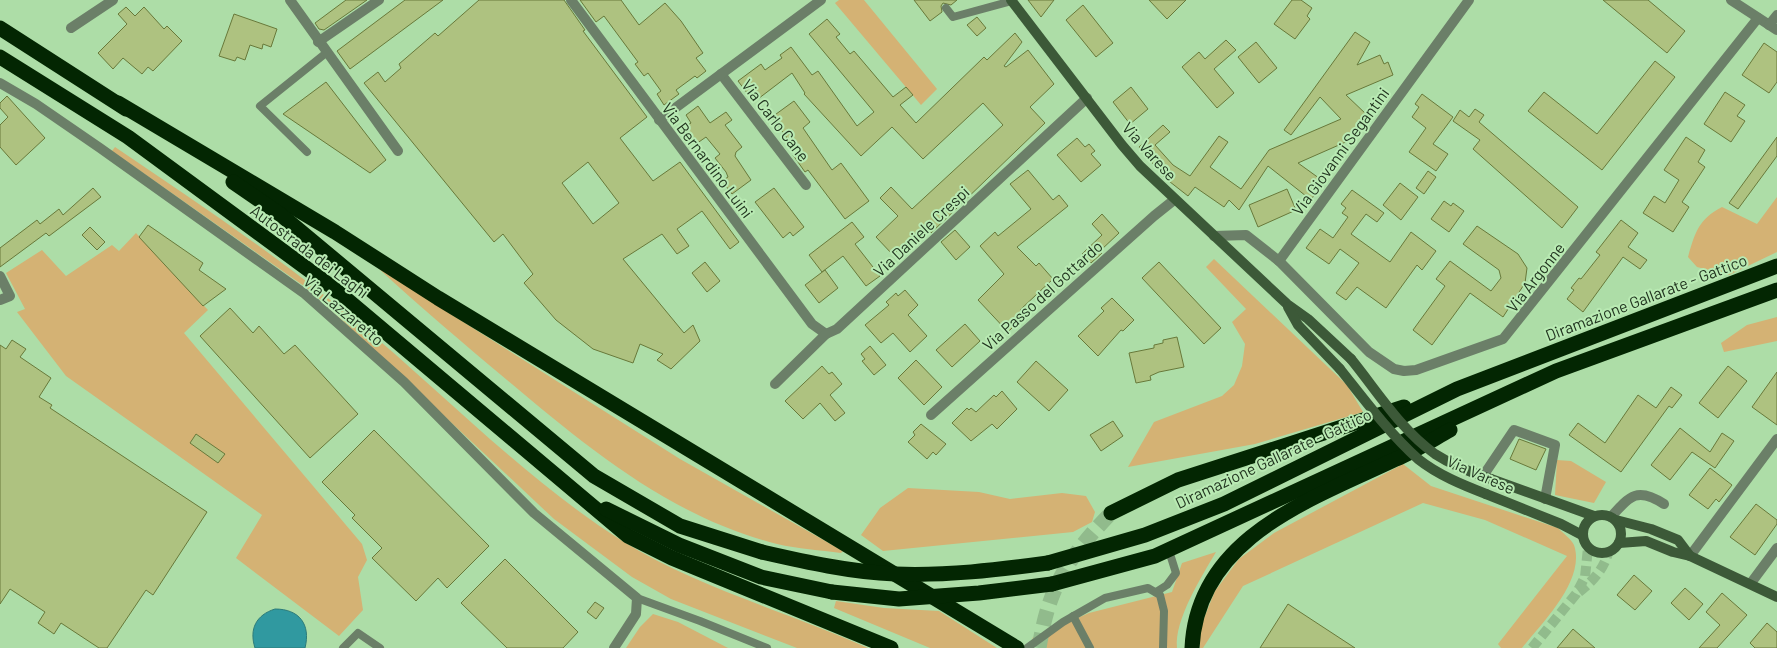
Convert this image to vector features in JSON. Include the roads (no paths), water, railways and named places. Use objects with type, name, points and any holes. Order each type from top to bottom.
[{"type":"highway","points":[[0,28],[118,103],[335,232],[446,303],[1017,648]]},
{"type":"highway","name":"Autostrada dei Laghi","points":[[0,57],[128,137],[332,287],[582,497]]},
{"type":"highway","name":"Diramazione Gallarate - Gattico","points":[[118,103],[281,215],[594,476],[680,526],[762,552],[835,568],[895,574],[975,572],[1048,563],[1145,535],[1224,504],[1457,389],[1777,266]]},
{"type":"highway","points":[[582,497],[679,545],[761,577],[832,592],[899,599],[979,593],[1052,584],[1155,556],[1556,371],[1777,290]]},
{"type":"highway","points":[[1192,648],[1198,609],[1207,588],[1217,571],[1251,536],[1310,498],[1398,458],[1556,371]]},
{"type":"highway","points":[[1112,513],[1178,480],[1457,389]]},
{"type":"highway","points":[[582,497],[628,536],[672,558],[891,648]]},
{"type":"main road","name":"Via Varese","points":[[1012,1],[1122,145],[1174,200],[1350,359],[1416,437],[1437,455],[1487,478],[1594,516]]},
{"type":"main road","name":"Via Varese","points":[[1287,304],[1298,325],[1340,369],[1398,439],[1419,460],[1457,482],[1582,535]]},
{"type":"main road","points":[[1614,519],[1621,530],[1619,543],[1612,550],[1598,553],[1588,548],[1582,535],[1584,525],[1594,516],[1602,514],[1651,529],[1678,540],[1690,556]]},
{"type":"main road","points":[[1619,543],[1646,541],[1672,552],[1690,556],[1751,583],[1777,597]]},
{"type":"street","points":[[71,28],[113,0]]},
{"type":"street","points":[[290,0],[318,42],[398,151]]},
{"type":"street","points":[[318,42],[379,0]]},
{"type":"street","name":"Via Bernardino Luini","points":[[571,0],[812,324],[826,334]]},
{"type":"street","name":"Via Carlo Cane","points":[[659,120],[821,0]]},
{"type":"street","name":"Via Giovanni Segantini","points":[[1279,260],[1469,0]]},
{"type":"street","points":[[1731,0],[1773,28],[1777,15]]},
{"type":"street","name":"Via Argonne","points":[[1279,260],[1369,352],[1394,369],[1404,371],[1416,370],[1502,339],[1758,18]]},
{"type":"street","name":"Via Carlo Cane","points":[[721,74],[806,185]]},
{"type":"street","name":"Via Lazzaretto","points":[[0,83],[36,104],[305,294],[404,382],[534,513],[613,576],[636,598]]},
{"type":"street","name":"Via Daniele Crespi","points":[[775,384],[826,334],[837,329],[1087,98]]},
{"type":"street","name":"Via Passo del Gottardo","points":[[931,415],[1174,200]]},
{"type":"street","points":[[1214,236],[1246,235],[1279,260]]},
{"type":"street","points":[[0,276],[10,296],[0,300]]},
{"type":"street","points":[[1487,478],[1514,430],[1556,445],[1545,499]]},
{"type":"street","points":[[1690,556],[1777,439]]},
{"type":"street","points":[[1614,519],[1623,503],[1635,495],[1650,495],[1664,504]]},
{"type":"street","points":[[1751,583],[1777,548]]},
{"type":"street","points":[[614,648],[636,614],[636,598]]},
{"type":"lane","points":[[946,8],[953,17],[1012,1]]},
{"type":"lane","points":[[307,152],[260,106],[326,53]]},
{"type":"lane","points":[[1156,592],[1167,586],[1176,572],[1170,554]]},
{"type":"lane","points":[[1027,648],[1073,616],[1105,598],[1148,588],[1160,594],[1164,612],[1163,648]]},
{"type":"lane","points":[[636,598],[700,620],[767,648]]},
{"type":"lane","points":[[1073,616],[1090,648]]},
{"type":"lane","points":[[343,648],[358,633],[380,648]]},
{"type":"water","points":[[275,609],[291,612],[301,620],[306,632],[305,648],[255,648],[253,635],[256,624],[263,615]]},
{"type":"tunnel","points":[[1039,648],[1048,607],[1055,589],[1083,544],[1111,513]]},
{"type":"tunnel","points":[[1532,648],[1576,594],[1585,577],[1588,548]]},
{"type":"tunnel","points":[[1579,592],[1597,575],[1608,553]]}]
